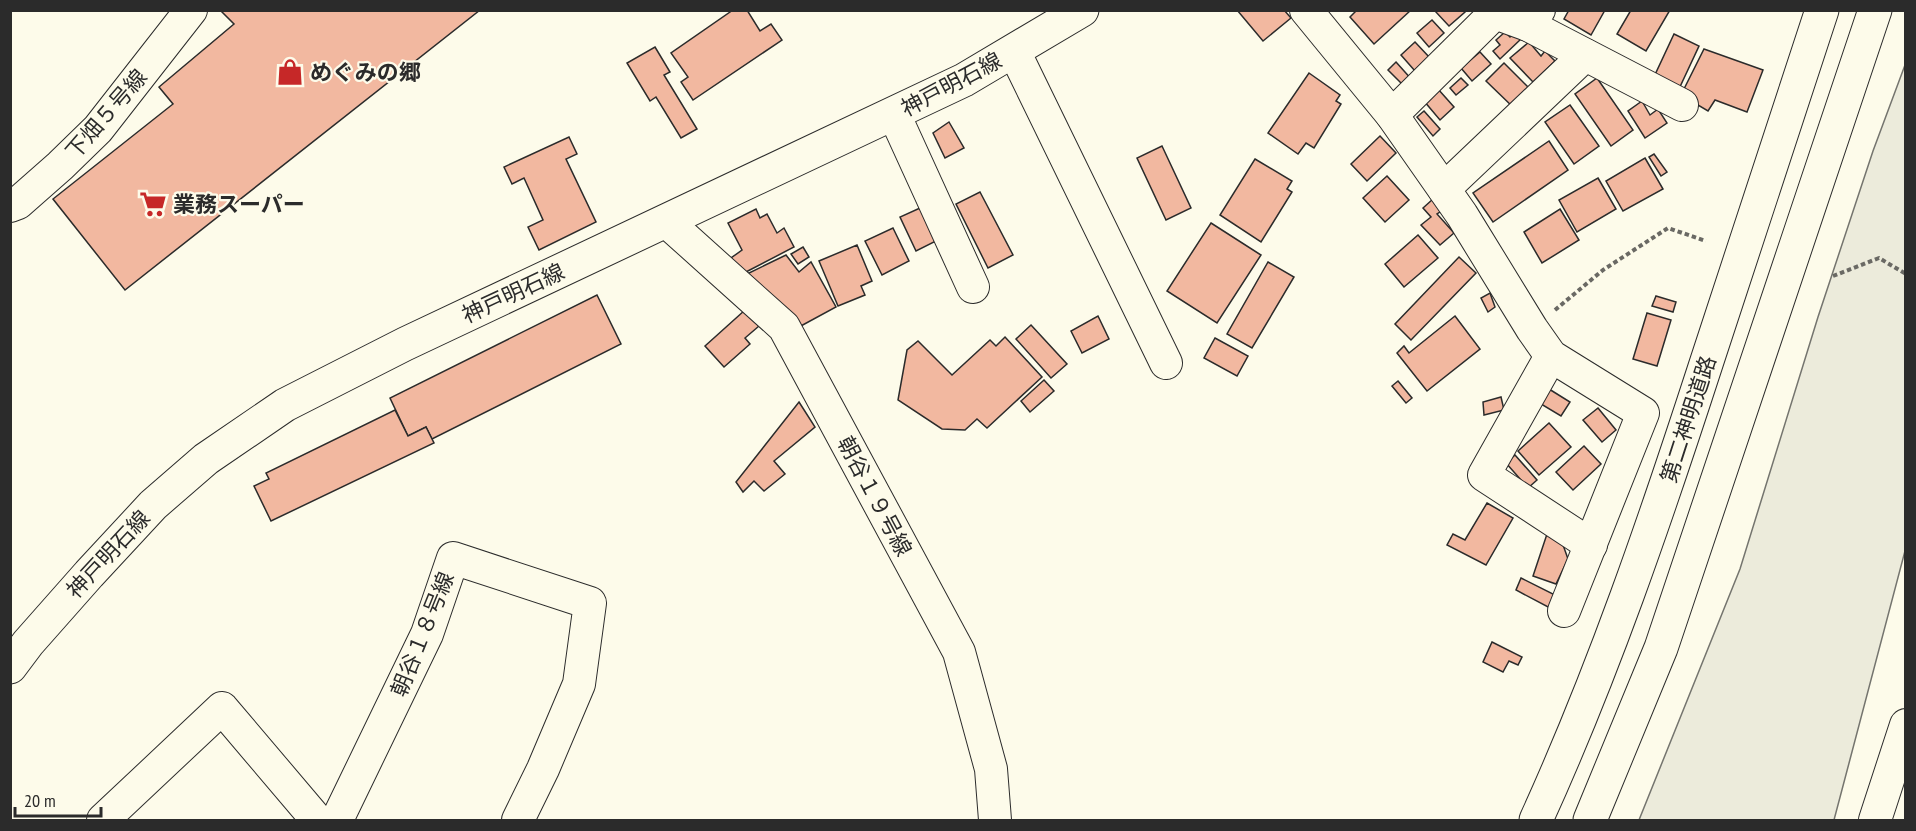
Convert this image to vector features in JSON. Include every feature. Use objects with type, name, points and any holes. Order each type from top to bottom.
[{"type":"main road","name":"神戸明石線","points":[[10,667],[28,643],[153,505],[206,459],[276,411],[405,344],[964,80],[1082,10]]},
{"type":"main road","name":"第二神明道路","points":[[1536,820],[1566,756],[1653,525],[1822,10]]},
{"type":"main road","points":[[1590,820],[1661,648],[1875,10]]},
{"type":"main road","points":[[1512,820],[1552,741],[1653,525]]},
{"type":"street","name":"下畑５号線","points":[[10,206],[18,203],[98,129],[191,10]]},
{"type":"street","points":[[1306,10],[1392,115],[1462,215],[1551,356],[1643,413],[1564,610]]},
{"type":"street","points":[[1392,115],[1495,13],[1534,18],[1586,55],[1682,105]]},
{"type":"street","points":[[1014,51],[1166,363]]},
{"type":"street","points":[[1444,189],[1586,55]]},
{"type":"street","points":[[894,114],[973,287]]},
{"type":"street","name":"朝谷１９号線","points":[[666,221],[784,327],[959,652],[991,769],[995,820]]},
{"type":"street","points":[[1551,356],[1485,475],[1590,545]]},
{"type":"street","name":"朝谷１８号線","points":[[337,820],[427,634],[453,558],[590,603],[579,684],[543,769],[518,820]]},
{"type":"street","points":[[103,820],[222,708],[317,820]]},
{"type":"street","points":[[1875,820],[1904,737]]},
{"type":"path","points":[[1532,329],[1603,270],[1668,228],[1706,241]]},
{"type":"path","points":[[1833,276],[1879,258],[1905,274]]},
{"type":"shaded area","points":[[1905,65],[1905,551],[1834,820],[1639,820],[1740,569],[1818,317],[1873,151]]},
{"type":"building","points":[[220,10],[480,10],[125,290],[53,199],[173,104],[159,87],[234,24]]},
{"type":"building","points":[[733,10],[747,10],[760,31],[771,24],[782,40],[693,100],[681,82],[688,77],[671,53]]},
{"type":"building","points":[[1237,10],[1284,10],[1291,18],[1263,41]]},
{"type":"building","points":[[1357,10],[1411,10],[1374,44],[1350,17]]},
{"type":"building","points":[[1464,10],[1465,12],[1449,26],[1435,11]]},
{"type":"building","points":[[1569,10],[1605,10],[1591,35],[1564,19]]},
{"type":"building","points":[[1631,10],[1670,10],[1646,51],[1617,34]]},
{"type":"building","points":[[1432,20],[1444,33],[1429,47],[1417,33]]},
{"type":"building","points":[[1505,32],[1510,37],[1515,32],[1521,39],[1500,59],[1493,51],[1500,45],[1496,40]]},
{"type":"building","points":[[1674,34],[1699,46],[1678,91],[1653,79]]},
{"type":"building","points":[[1415,42],[1430,58],[1415,71],[1401,55]]},
{"type":"building","points":[[1529,42],[1541,56],[1545,51],[1555,61],[1533,82],[1510,58]]},
{"type":"building","points":[[655,47],[670,72],[664,75],[697,129],[681,138],[656,97],[650,101],[627,63]]},
{"type":"building","points":[[1704,49],[1763,70],[1747,112],[1715,100],[1708,111],[1681,95]]},
{"type":"building","points":[[1480,52],[1491,64],[1472,81],[1461,68]]},
{"type":"building","points":[[1396,62],[1413,81],[1406,88],[1388,70]]},
{"type":"building","points":[[1504,63],[1533,92],[1515,109],[1486,81]]},
{"type":"building","points":[[1309,73],[1340,95],[1336,101],[1341,104],[1314,148],[1306,143],[1298,154],[1268,133]]},
{"type":"building","points":[[1461,78],[1468,85],[1456,95],[1450,88]]},
{"type":"building","points":[[1597,78],[1633,130],[1611,146],[1575,94]]},
{"type":"building","points":[[1438,89],[1454,107],[1440,120],[1424,101]]},
{"type":"building","points":[[1642,101],[1650,115],[1658,109],[1667,123],[1645,138],[1628,111]]},
{"type":"building","points":[[1570,105],[1599,146],[1574,164],[1545,122]]},
{"type":"building","points":[[1424,111],[1440,129],[1433,136],[1417,117]]},
{"type":"building","points":[[949,122],[964,148],[945,158],[933,133]]},
{"type":"building","points":[[1380,136],[1396,153],[1367,181],[1351,164]]},
{"type":"building","points":[[569,137],[577,154],[566,159],[596,222],[539,250],[528,227],[543,220],[524,178],[512,184],[504,167]]},
{"type":"building","points":[[1549,141],[1568,170],[1493,222],[1473,193]]},
{"type":"building","points":[[1162,146],[1191,208],[1166,220],[1137,158]]},
{"type":"building","points":[[1654,154],[1667,172],[1661,176],[1649,157]]},
{"type":"building","points":[[1645,158],[1663,189],[1623,211],[1606,181]]},
{"type":"building","points":[[1255,159],[1292,181],[1287,189],[1292,192],[1261,242],[1220,215]]},
{"type":"building","points":[[1387,176],[1409,200],[1385,222],[1363,198]]},
{"type":"building","points":[[1598,178],[1616,209],[1577,232],[1559,200]]},
{"type":"building","points":[[980,192],[1013,255],[988,268],[956,204]]},
{"type":"building","points":[[1433,199],[1443,210],[1437,214],[1454,233],[1440,245],[1421,225],[1431,217],[1423,208]]},
{"type":"building","points":[[920,208],[936,241],[916,251],[900,217]]},
{"type":"building","points":[[756,209],[760,218],[767,214],[777,233],[784,228],[794,247],[744,273],[731,258],[742,250],[728,223]]},
{"type":"building","points":[[1560,209],[1579,240],[1542,263],[1524,232]]},
{"type":"building","points":[[1211,223],[1261,255],[1217,323],[1167,291]]},
{"type":"building","points":[[893,228],[909,261],[882,275],[865,241]]},
{"type":"building","points":[[1418,235],[1438,258],[1404,287],[1385,264]]},
{"type":"building","points":[[857,245],[872,281],[861,286],[865,295],[838,306],[819,261]]},
{"type":"building","points":[[803,247],[809,257],[798,264],[791,254]]},
{"type":"building","points":[[786,255],[799,272],[811,262],[836,307],[799,327],[747,274]]},
{"type":"building","points":[[1459,257],[1476,273],[1411,340],[1395,324]]},
{"type":"building","points":[[1268,262],[1294,277],[1252,348],[1227,334]]},
{"type":"building","points":[[1490,293],[1495,307],[1488,312],[1481,298]]},
{"type":"building","points":[[597,295],[621,344],[432,439],[426,427],[408,436],[390,398]]},
{"type":"building","points":[[1656,296],[1676,302],[1673,312],[1652,306]]},
{"type":"building","points":[[745,310],[759,326],[745,338],[750,344],[724,367],[705,346]]},
{"type":"building","points":[[1647,313],[1671,320],[1657,366],[1633,359]]},
{"type":"building","points":[[1098,316],[1109,339],[1082,353],[1071,331]]},
{"type":"building","points":[[1455,316],[1480,349],[1427,391],[1397,353],[1404,346],[1409,353]]},
{"type":"building","points":[[1031,325],[1067,364],[1051,378],[1016,339]]},
{"type":"building","points":[[1005,337],[1042,377],[987,428],[977,419],[965,430],[942,429],[898,400],[907,350],[918,341],[952,375],[990,340],[996,346]]},
{"type":"building","points":[[1215,338],[1248,356],[1237,376],[1204,358]]},
{"type":"building","points":[[1044,380],[1054,391],[1030,412],[1021,401]]},
{"type":"building","points":[[1398,381],[1412,398],[1406,403],[1392,386]]},
{"type":"building","points":[[1549,389],[1570,402],[1561,416],[1541,404]]},
{"type":"building","points":[[1501,397],[1504,410],[1484,415],[1483,402]]},
{"type":"building","points":[[799,402],[815,427],[774,461],[785,474],[764,491],[754,481],[743,492],[736,482]]},
{"type":"building","points":[[1598,408],[1616,430],[1602,442],[1583,420]]},
{"type":"building","points":[[395,410],[408,436],[426,427],[434,443],[271,521],[254,486],[269,479],[266,473]]},
{"type":"building","points":[[1549,423],[1571,447],[1539,475],[1518,451]]},
{"type":"building","points":[[1584,446],[1601,464],[1573,490],[1556,472]]},
{"type":"building","points":[[1515,455],[1537,480],[1528,488],[1506,463]]},
{"type":"building","points":[[1487,503],[1513,518],[1486,565],[1447,545],[1453,534],[1465,540]]},
{"type":"building","points":[[1547,534],[1562,542],[1568,559],[1556,584],[1533,576]]},
{"type":"building","points":[[1521,578],[1557,596],[1550,608],[1516,590]]},
{"type":"building","points":[[1492,642],[1522,657],[1518,665],[1509,661],[1503,672],[1483,662]]},
{"type":"place","name":"めぐみの郷","points":[[290,72]]},
{"type":"place","name":"業務スーパー","points":[[153,204]]}]
